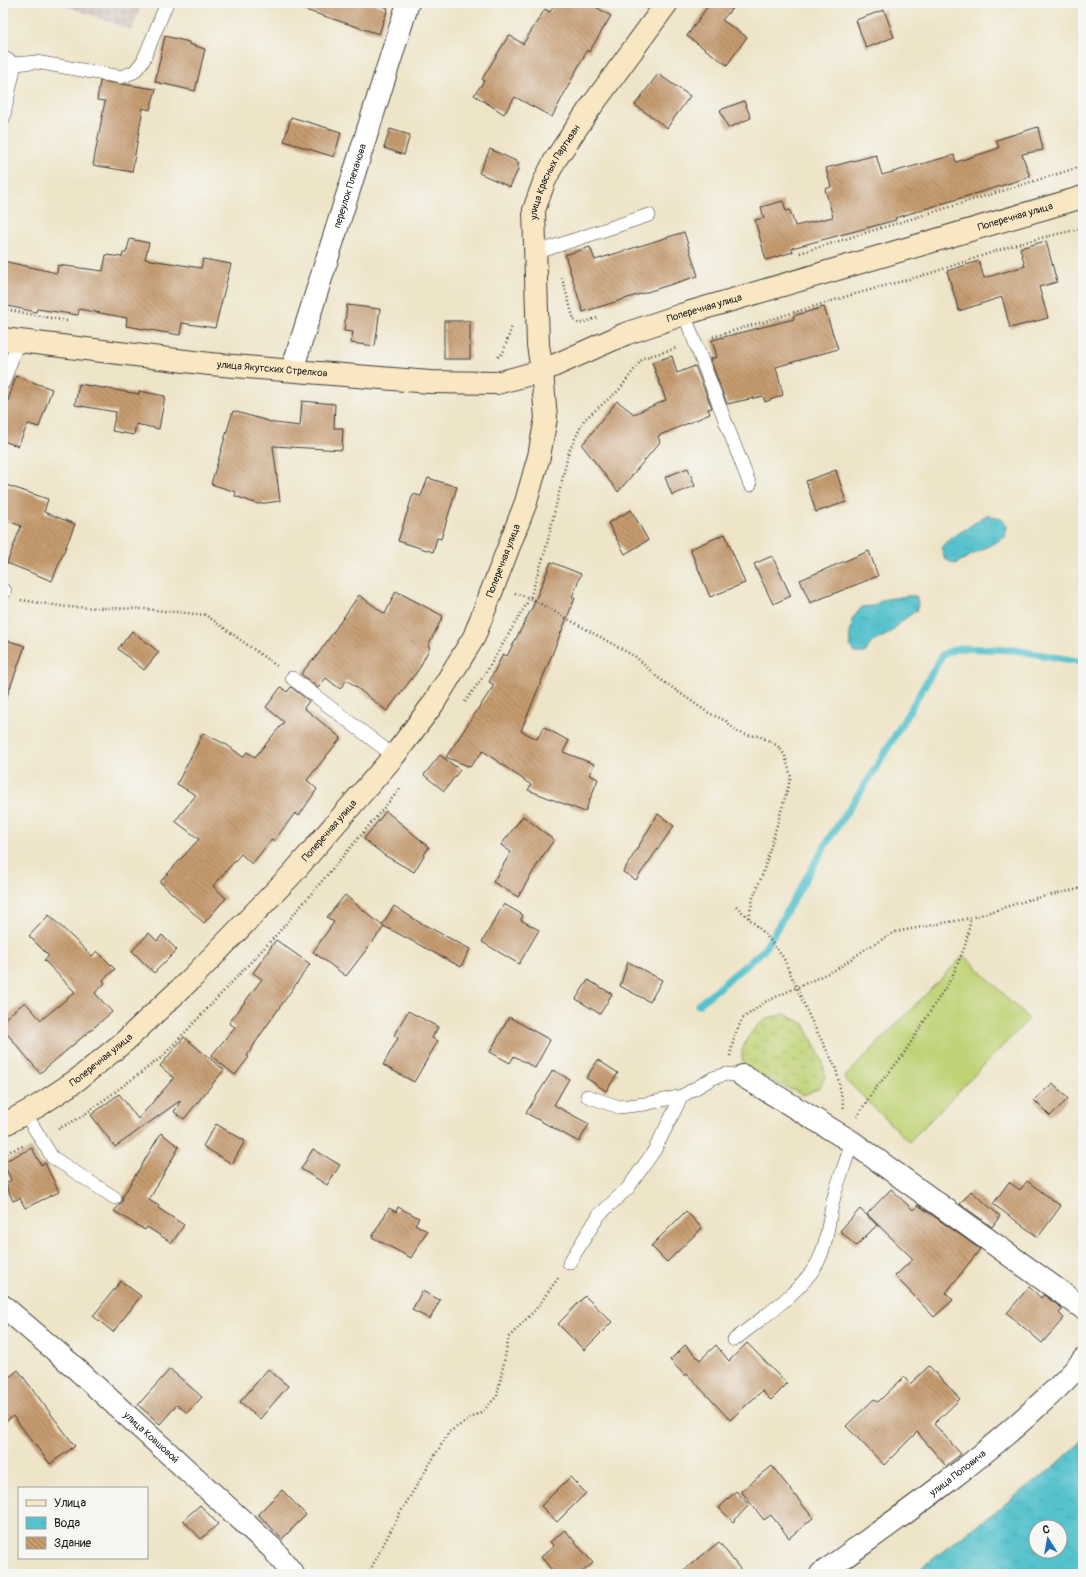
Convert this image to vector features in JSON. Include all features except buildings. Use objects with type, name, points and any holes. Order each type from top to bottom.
[{"type":"main road","name":"улица Красных Партизан","points":[[542,371],[538,345],[534,210],[544,182],[555,160],[588,111],[667,3]]},
{"type":"main road","name":"Поперечная улица","points":[[3,1125],[77,1080],[119,1046],[191,979],[292,874],[394,756],[433,704],[474,637],[526,502],[539,456],[546,418],[542,371],[624,334],[684,314],[1083,197]]},
{"type":"main road","name":"улица Якутских Стрелков","points":[[11,341],[210,364],[430,382],[497,382],[542,371]]},
{"type":"street","name":"переулок Плеханова","points":[[292,370],[408,3]]},
{"type":"street","points":[[734,1075],[851,1138],[1083,1308]]},
{"type":"street","name":"улица Ковшовой","points":[[3,1306],[72,1365],[272,1548],[293,1574]]},
{"type":"street","name":"улица Поповича","points":[[821,1574],[938,1490],[1012,1430],[1071,1376],[1083,1360]]},
{"type":"lane","points":[[3,57],[15,64],[36,62],[121,77],[134,72],[143,61],[167,3]]},
{"type":"lane","points":[[3,119],[15,64]]},
{"type":"lane","points":[[536,253],[649,215]]},
{"type":"lane","points":[[684,314],[750,485]]},
{"type":"lane","points":[[3,383],[11,341]]},
{"type":"lane","points":[[292,678],[394,756]]},
{"type":"lane","points":[[587,1096],[618,1107],[644,1104],[682,1096],[713,1078],[734,1075]]},
{"type":"lane","points":[[569,1263],[599,1215],[628,1188],[654,1151],[682,1096]]},
{"type":"lane","points":[[25,1113],[52,1157],[115,1198]]},
{"type":"lane","points":[[734,1340],[779,1305],[810,1274],[819,1260],[824,1248],[835,1193],[851,1138]]},
{"type":"path","points":[[799,253],[1083,166]]},
{"type":"path","points":[[463,704],[485,674],[530,598],[545,552],[569,451],[584,420],[620,390],[643,358],[848,296],[928,274],[1020,244],[1083,228]]},
{"type":"path","points":[[567,299],[574,320],[579,324],[601,317]]},
{"type":"path","points":[[495,585],[530,598],[636,657],[657,677],[707,712],[726,721],[737,732],[759,736],[772,742],[780,748],[785,756],[791,777],[763,873],[753,898],[749,918]]},
{"type":"path","points":[[4,591],[24,602],[67,607],[145,609],[206,615],[292,678]]},
{"type":"path","points":[[3,1154],[22,1147],[81,1117],[162,1057],[278,933],[356,843],[404,784]]},
{"type":"path","points":[[734,1075],[734,1038],[742,1019],[766,1002],[837,969],[867,948],[895,932],[971,918],[1028,900],[1083,888]]},
{"type":"path","points":[[736,906],[749,918],[784,957],[811,1020],[836,1068],[842,1096],[845,1125],[851,1138]]},
{"type":"path","points":[[851,1138],[853,1123],[874,1090],[901,1058],[952,976],[965,946],[971,918]]},
{"type":"path","points":[[368,1574],[400,1513],[449,1432],[484,1410],[497,1396],[509,1337],[536,1309],[569,1263]]},
{"type":"shaded area","points":[[58,3],[142,3],[132,30]]},
{"type":"green space","points":[[964,955],[1029,1019],[909,1142],[844,1078]]},
{"type":"green space","points":[[785,1014],[804,1024],[823,1062],[825,1077],[820,1088],[803,1095],[772,1081],[750,1068],[742,1059],[742,1053],[747,1039],[757,1026],[769,1018]]},
{"type":"water","points":[[987,515],[1002,518],[1007,527],[1005,537],[955,564],[945,559],[941,548],[946,542]]},
{"type":"water","points":[[916,596],[918,602],[917,610],[899,623],[890,633],[871,643],[865,653],[854,653],[849,639],[852,619],[862,607],[874,606],[882,600]]},
{"type":"water","points":[[1083,1440],[1083,1574],[913,1574],[1055,1466]]},
{"type":"waterway","points":[[698,1005],[764,950],[832,834],[871,776],[943,654],[959,648],[1014,650],[1083,662]]}]
